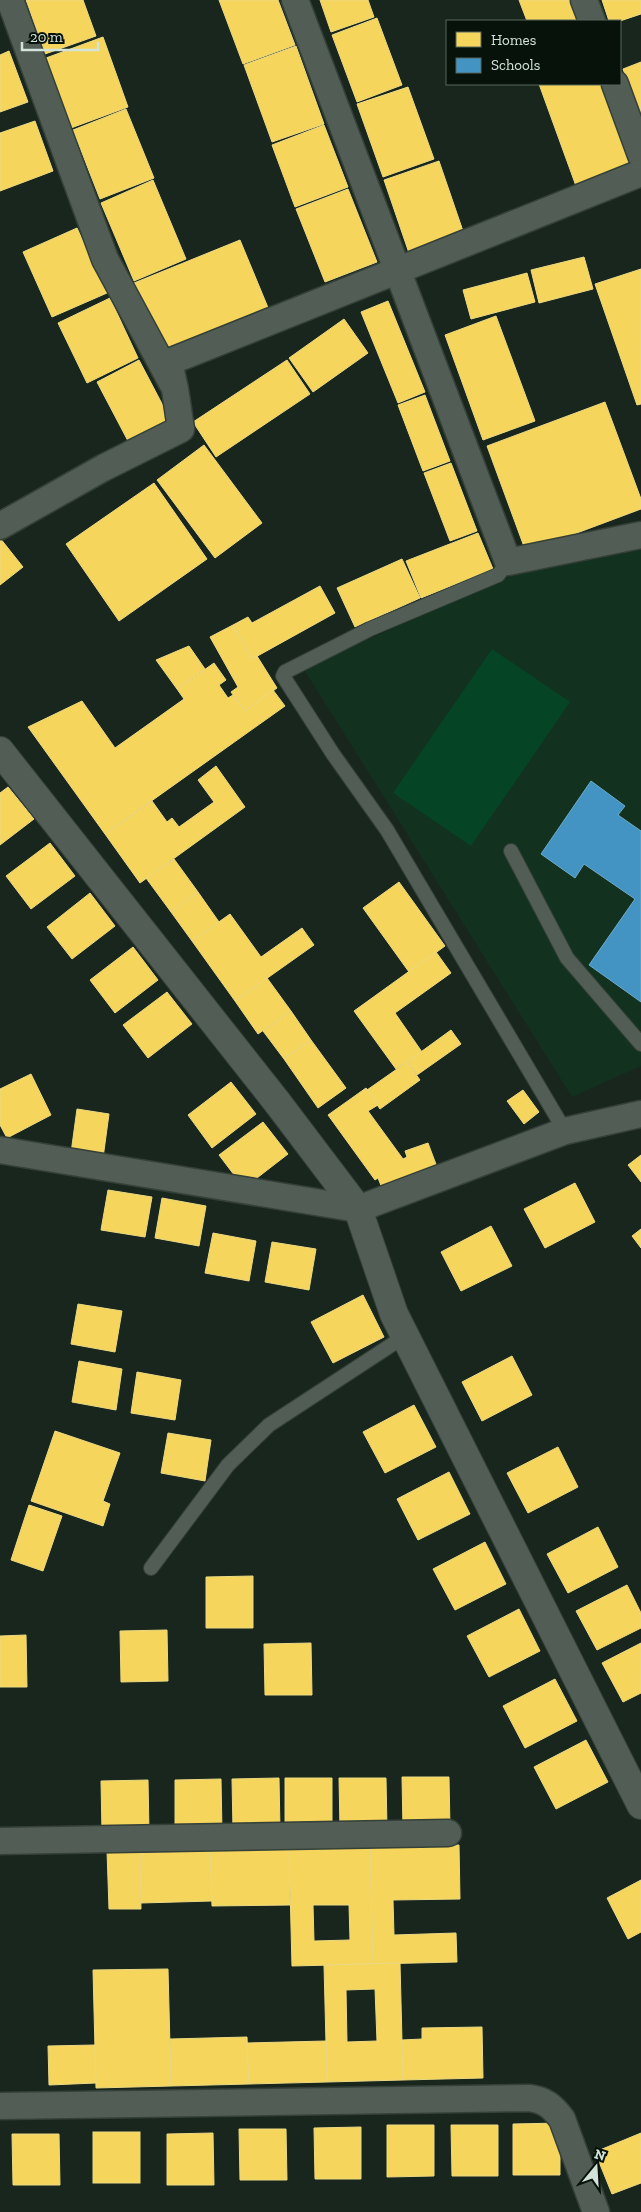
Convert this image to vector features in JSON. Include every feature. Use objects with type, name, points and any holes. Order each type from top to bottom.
[{"type":"street","points":[[10,0],[105,259],[175,389]]},
{"type":"street","points":[[295,0],[508,562],[641,535]]},
{"type":"street","points":[[584,0],[592,20]]},
{"type":"street","points":[[615,85],[641,155]]},
{"type":"street","points":[[0,526],[103,468],[181,429],[175,389],[168,362],[641,173]]},
{"type":"street","points":[[0,751],[277,1102],[358,1209],[394,1314],[641,1805]]},
{"type":"street","points":[[0,1150],[358,1209],[565,1131],[641,1114]]},
{"type":"street","points":[[0,1842],[448,1833]]},
{"type":"street","points":[[0,2106],[530,2098],[542,2100],[553,2106],[562,2119],[596,2212]]},
{"type":"lane","points":[[508,562],[498,575],[370,629],[285,672],[283,676],[333,754],[386,830],[565,1131]]},
{"type":"lane","points":[[511,851],[567,958],[641,1044]]},
{"type":"lane","points":[[151,1568],[228,1465],[269,1425],[405,1336]]},
{"type":"shaded area","points":[[641,550],[641,1066],[572,1097],[303,668],[514,575]]},
{"type":"green space","points":[[492,649],[570,702],[471,846],[393,793]]},
{"type":"building: Homes","points":[[26,0],[83,0],[96,36],[45,54]]},
{"type":"building: Homes","points":[[219,0],[278,0],[295,45],[243,64]]},
{"type":"building: Homes","points":[[320,0],[368,0],[374,17],[331,32]]},
{"type":"building: Homes","points":[[519,0],[575,0],[582,20],[527,20]]},
{"type":"building: Homes","points":[[602,0],[641,0],[641,14],[621,21],[609,20]]},
{"type":"building: Homes","points":[[377,18],[402,85],[357,102],[332,35]]},
{"type":"building: Homes","points":[[103,37],[128,107],[71,128],[46,58]]},
{"type":"building: Homes","points":[[296,46],[324,124],[272,142],[244,65]]},
{"type":"building: Homes","points":[[9,51],[28,102],[0,112],[0,55]]},
{"type":"building: Homes","points":[[641,62],[641,116],[623,69]]},
{"type":"building: Homes","points":[[539,85],[604,85],[634,166],[576,186]]},
{"type":"building: Homes","points":[[408,87],[434,159],[383,177],[357,104]]},
{"type":"building: Homes","points":[[126,109],[154,178],[100,199],[73,130]]},
{"type":"building: Homes","points":[[35,121],[53,171],[0,191],[0,133]]},
{"type":"building: Homes","points":[[324,125],[348,187],[295,207],[272,145]]},
{"type":"building: Homes","points":[[439,161],[464,234],[409,253],[384,180]]},
{"type":"building: Homes","points":[[153,180],[186,259],[134,281],[101,203]]},
{"type":"building: Homes","points":[[348,189],[377,262],[325,282],[296,209]]},
{"type":"building: Homes","points":[[77,228],[107,293],[52,317],[23,252]]},
{"type":"building: Homes","points":[[240,240],[269,310],[164,353],[134,283]]},
{"type":"building: Homes","points":[[584,257],[593,289],[539,303],[531,270]]},
{"type":"building: Homes","points":[[641,269],[641,404],[637,405],[595,284]]},
{"type":"building: Homes","points":[[527,273],[535,302],[471,319],[463,290]]},
{"type":"building: Homes","points":[[110,298],[138,358],[87,383],[58,323]]},
{"type":"building: Homes","points":[[388,301],[425,392],[398,403],[361,312]]},
{"type":"building: Homes","points":[[496,316],[535,421],[483,440],[445,335]]},
{"type":"building: Homes","points":[[344,319],[368,353],[313,392],[289,358]]},
{"type":"building: Homes","points":[[139,360],[170,419],[128,441],[97,382]]},
{"type":"building: Homes","points":[[287,360],[310,394],[216,457],[193,422]]},
{"type":"building: Homes","points":[[425,395],[450,461],[423,471],[398,405]]},
{"type":"building: Homes","points":[[605,402],[641,499],[641,509],[526,552],[487,446]]},
{"type":"building: Homes","points":[[204,445],[262,523],[215,558],[157,480]]},
{"type":"building: Homes","points":[[451,463],[477,531],[450,541],[424,473]]},
{"type":"building: Homes","points":[[154,483],[207,559],[119,621],[66,544]]},
{"type":"building: Homes","points":[[478,533],[493,569],[421,598],[406,561]]},
{"type":"building: Homes","points":[[0,538],[23,567],[0,585]]},
{"type":"building: Homes","points":[[402,559],[420,598],[355,627],[337,588]]},
{"type":"building: Homes","points":[[320,586],[335,613],[252,659],[233,625],[248,617],[252,623]]},
{"type":"building: Homes","points":[[233,625],[252,659],[257,656],[277,688],[245,711],[231,692],[238,687],[210,637]]},
{"type":"building: Homes","points":[[189,646],[205,669],[177,689],[156,660]]},
{"type":"building: Homes","points":[[214,663],[226,680],[219,685],[228,698],[233,695],[245,711],[273,690],[285,706],[105,834],[28,727],[82,701],[115,748],[184,699],[177,689]]},
{"type":"building: Homes","points":[[216,766],[245,807],[140,883],[105,834],[152,801],[167,822],[172,818],[179,827],[214,802],[198,780]]},
{"type":"building: Homes","points":[[8,787],[34,819],[0,845],[0,793]]},
{"type":"building: Homes","points":[[50,843],[75,876],[31,909],[6,876]]},
{"type":"building: Homes","points":[[174,859],[198,892],[171,912],[146,878]]},
{"type":"building: Homes","points":[[399,882],[445,946],[409,972],[363,908]]},
{"type":"building: Homes","points":[[198,892],[219,922],[192,941],[171,912]]},
{"type":"building: Homes","points":[[90,893],[115,926],[72,959],[47,927]]},
{"type":"building: Homes","points":[[230,914],[261,957],[302,928],[314,945],[235,1001],[192,941]]},
{"type":"building: Homes","points":[[133,947],[158,980],[115,1013],[90,980]]},
{"type":"building: Homes","points":[[436,952],[451,973],[395,1013],[422,1052],[396,1069],[354,1011]]},
{"type":"building: Homes","points":[[267,978],[291,1011],[258,1034],[235,1001]]},
{"type":"building: Homes","points":[[167,992],[192,1024],[148,1058],[123,1025]]},
{"type":"building: Homes","points":[[291,1011],[311,1040],[284,1059],[263,1031]]},
{"type":"building: Homes","points":[[451,1030],[461,1044],[417,1075],[407,1062]]},
{"type":"building: Homes","points":[[311,1040],[346,1088],[318,1108],[284,1059]]},
{"type":"building: Homes","points":[[407,1062],[420,1080],[380,1109],[367,1090]]},
{"type":"building: Homes","points":[[31,1074],[51,1115],[7,1138],[0,1125],[0,1089]]},
{"type":"building: Homes","points":[[231,1082],[256,1114],[212,1148],[188,1115]]},
{"type":"building: Homes","points":[[366,1088],[378,1105],[368,1111],[403,1159],[407,1157],[405,1151],[428,1143],[437,1167],[382,1188],[378,1178],[375,1180],[328,1115]]},
{"type":"building: Homes","points":[[523,1090],[539,1112],[524,1124],[507,1101]]},
{"type":"building: Homes","points":[[77,1109],[109,1114],[103,1158],[71,1153]]},
{"type":"building: Homes","points":[[263,1122],[288,1154],[244,1188],[219,1155]]},
{"type":"building: Homes","points":[[641,1155],[641,1182],[628,1165]]},
{"type":"building: Homes","points":[[575,1183],[595,1222],[545,1248],[524,1209]]},
{"type":"building: Homes","points":[[108,1190],[152,1197],[145,1237],[101,1230]]},
{"type":"building: Homes","points":[[162,1198],[206,1206],[199,1246],[155,1238]]},
{"type":"building: Homes","points":[[491,1226],[512,1266],[461,1291],[441,1252]]},
{"type":"building: Homes","points":[[641,1229],[641,1248],[632,1236]]},
{"type":"building: Homes","points":[[213,1233],[256,1241],[249,1281],[205,1273]]},
{"type":"building: Homes","points":[[272,1242],[316,1249],[309,1290],[265,1282]]},
{"type":"building: Homes","points":[[363,1295],[384,1337],[333,1363],[311,1322]]},
{"type":"building: Homes","points":[[78,1304],[122,1311],[115,1352],[71,1344]]},
{"type":"building: Homes","points":[[512,1356],[532,1395],[482,1421],[462,1382]]},
{"type":"building: Homes","points":[[79,1361],[122,1369],[116,1410],[72,1402]]},
{"type":"building: Homes","points":[[137,1372],[181,1380],[175,1420],[131,1413]]},
{"type":"building: Homes","points":[[414,1405],[436,1447],[385,1473],[363,1432]]},
{"type":"building: Homes","points":[[55,1431],[120,1453],[103,1501],[110,1504],[103,1526],[31,1501]]},
{"type":"building: Homes","points":[[168,1433],[211,1440],[205,1481],[161,1473]]},
{"type":"building: Homes","points":[[558,1447],[578,1487],[528,1513],[507,1473]]},
{"type":"building: Homes","points":[[449,1472],[470,1514],[418,1540],[397,1499]]},
{"type":"building: Homes","points":[[29,1505],[62,1516],[43,1571],[11,1560]]},
{"type":"building: Homes","points":[[598,1527],[618,1567],[568,1593],[547,1554]]},
{"type":"building: Homes","points":[[485,1542],[506,1584],[455,1610],[433,1569]]},
{"type":"building: Homes","points":[[253,1576],[253,1628],[206,1628],[206,1577]]},
{"type":"building: Homes","points":[[627,1585],[641,1613],[641,1628],[597,1650],[576,1611]]},
{"type":"building: Homes","points":[[519,1609],[540,1651],[489,1677],[467,1636]]},
{"type":"building: Homes","points":[[167,1630],[168,1681],[121,1682],[120,1631]]},
{"type":"building: Homes","points":[[26,1635],[27,1687],[0,1687],[0,1636]]},
{"type":"building: Homes","points":[[311,1643],[312,1695],[265,1695],[264,1644]]},
{"type":"building: Homes","points":[[641,1643],[641,1693],[623,1702],[602,1663]]},
{"type":"building: Homes","points":[[555,1679],[577,1721],[525,1748],[503,1706]]},
{"type":"building: Homes","points":[[586,1740],[608,1782],[556,1809],[534,1767]]},
{"type":"building: Homes","points":[[402,1777],[449,1777],[450,1828],[403,1829]]},
{"type":"building: Homes","points":[[279,1778],[280,1830],[233,1830],[232,1779]]},
{"type":"building: Homes","points":[[285,1778],[332,1778],[332,1829],[285,1830]]},
{"type":"building: Homes","points":[[339,1778],[386,1778],[387,1829],[340,1829]]},
{"type":"building: Homes","points":[[221,1779],[222,1831],[175,1831],[175,1780]]},
{"type":"building: Homes","points":[[148,1780],[149,1831],[102,1832],[101,1781]]},
{"type":"building: Homes","points":[[459,1845],[460,1899],[393,1900],[394,1935],[456,1933],[457,1962],[373,1964],[370,1847]]},
{"type":"building: Homes","points":[[370,1847],[373,1964],[292,1966],[289,1849]],"holes":[[[313,1905],[349,1905],[350,1940],[314,1941]]]},
{"type":"building: Homes","points":[[289,1849],[290,1905],[212,1906],[210,1851]]},
{"type":"building: Homes","points":[[140,1850],[141,1909],[109,1909],[107,1851]]},
{"type":"building: Homes","points":[[210,1851],[212,1901],[141,1903],[140,1853]]},
{"type":"building: Homes","points":[[641,1880],[641,1932],[628,1939],[607,1898]]},
{"type":"building: Homes","points":[[400,1963],[403,2080],[327,2082],[324,1965]],"holes":[[[375,1989],[377,2041],[347,2042],[346,1990]]]},
{"type":"building: Homes","points":[[168,1969],[171,2086],[96,2088],[93,1970]]},
{"type":"building: Homes","points":[[482,2027],[483,2078],[403,2080],[402,2040],[422,2039],[422,2028]]},
{"type":"building: Homes","points":[[247,2037],[249,2084],[171,2086],[170,2039]]},
{"type":"building: Homes","points":[[326,2041],[327,2082],[249,2084],[247,2043]]},
{"type":"building: Homes","points":[[95,2045],[96,2083],[49,2085],[48,2046]]},
{"type":"building: Homes","points":[[560,2123],[560,2175],[513,2175],[513,2124]]},
{"type":"building: Homes","points":[[387,2125],[434,2125],[434,2176],[387,2177]]},
{"type":"building: Homes","points":[[451,2125],[498,2125],[498,2176],[452,2176]]},
{"type":"building: Homes","points":[[361,2127],[361,2179],[315,2179],[314,2128]]},
{"type":"building: Homes","points":[[239,2129],[286,2129],[287,2180],[240,2180]]},
{"type":"building: Homes","points":[[93,2132],[140,2132],[140,2183],[93,2183]]},
{"type":"building: Homes","points":[[213,2133],[214,2185],[167,2185],[167,2134]]},
{"type":"building: Homes","points":[[641,2133],[641,2183],[612,2194],[595,2152]]},
{"type":"building: Homes","points":[[12,2134],[59,2134],[60,2185],[13,2185]]},
{"type":"building: Schools","points":[[591,781],[625,806],[618,815],[641,831],[641,1002],[589,965],[635,899],[584,864],[575,878],[541,854]]}]
